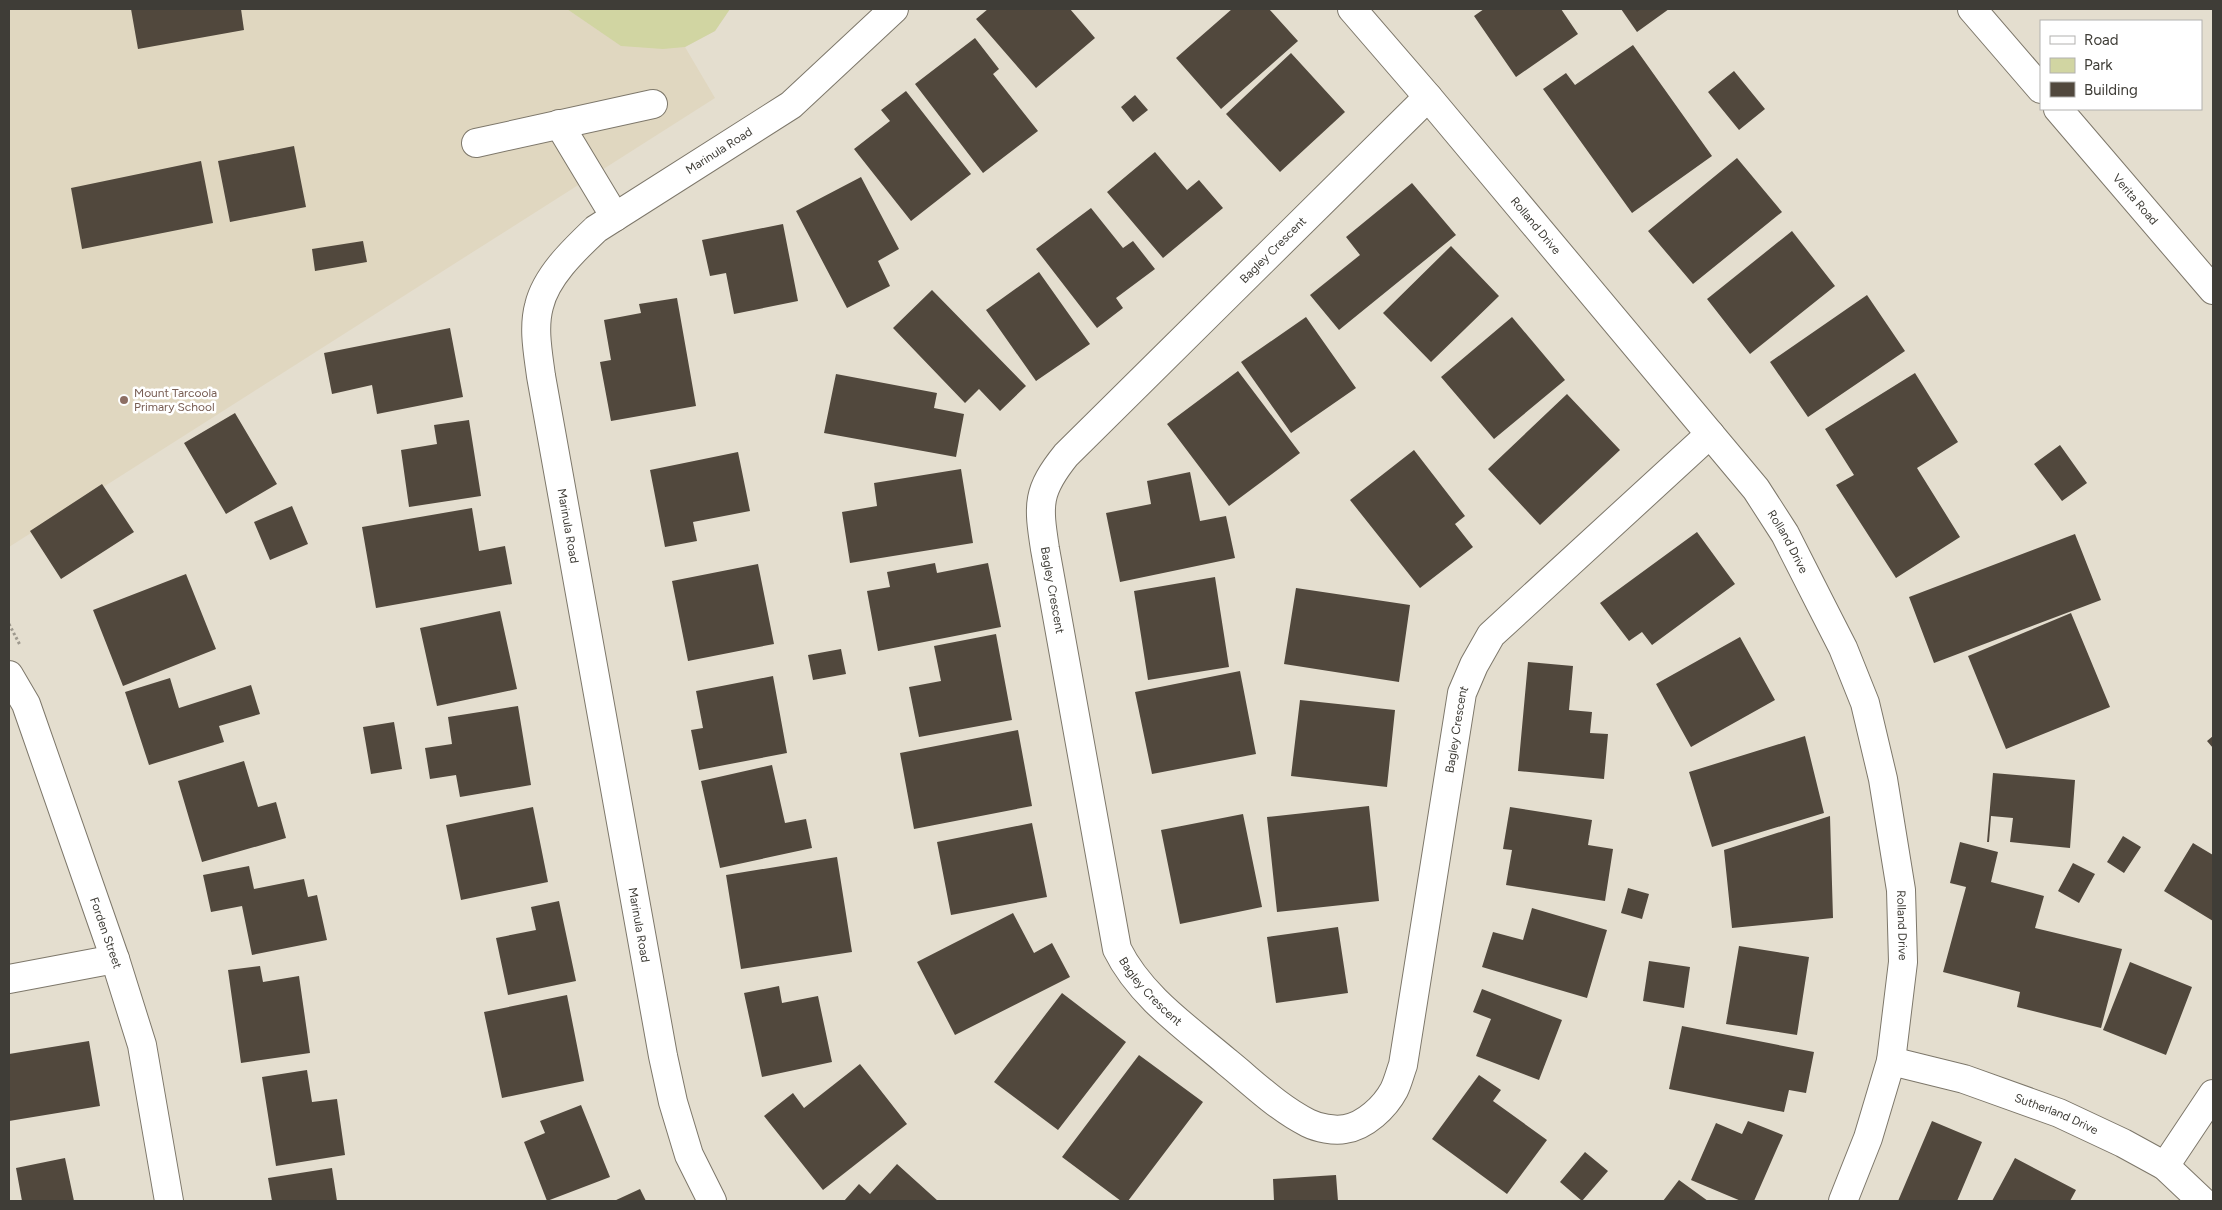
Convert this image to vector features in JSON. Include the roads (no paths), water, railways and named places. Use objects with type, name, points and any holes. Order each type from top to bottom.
[{"type":"street","name":"Marinula Road","points":[[712,1201],[689,1155],[673,1102],[663,1056],[540,376],[536,340],[538,306],[552,278],[572,252],[596,229],[791,105],[894,9]]},
{"type":"street","name":"Rolland Drive","points":[[1352,9],[1756,489],[1785,534],[1843,648],[1864,703],[1883,778],[1900,890],[1903,962],[1892,1061],[1868,1138],[1844,1201]]},
{"type":"street","points":[[1972,9],[2040,88]]},
{"type":"street","name":"Bagley Crescent","points":[[1428,97],[1066,455],[1045,486],[1040,506],[1045,549],[1117,949],[1134,979],[1176,1019],[1283,1109],[1310,1125],[1345,1130],[1360,1124],[1380,1108],[1394,1090],[1403,1065],[1462,693],[1474,665],[1491,635],[1710,434]]},
{"type":"street","points":[[476,142],[653,104]]},
{"type":"street","name":"Verita Road","points":[[2059,110],[2213,290]]},
{"type":"street","points":[[559,124],[615,217]]},
{"type":"street","name":"Forden Street","points":[[9,675],[26,704],[115,959],[142,1045],[169,1201]]},
{"type":"street","points":[[9,979],[115,959]]},
{"type":"street","name":"Sutherland Drive","points":[[1892,1061],[1964,1079],[2059,1113],[2123,1143],[2165,1166],[2202,1201]]},
{"type":"street","points":[[2165,1166],[2213,1094]]},
{"type":"place","name":"Mount Tarcoola Primary School","points":[[124,400]]}]
